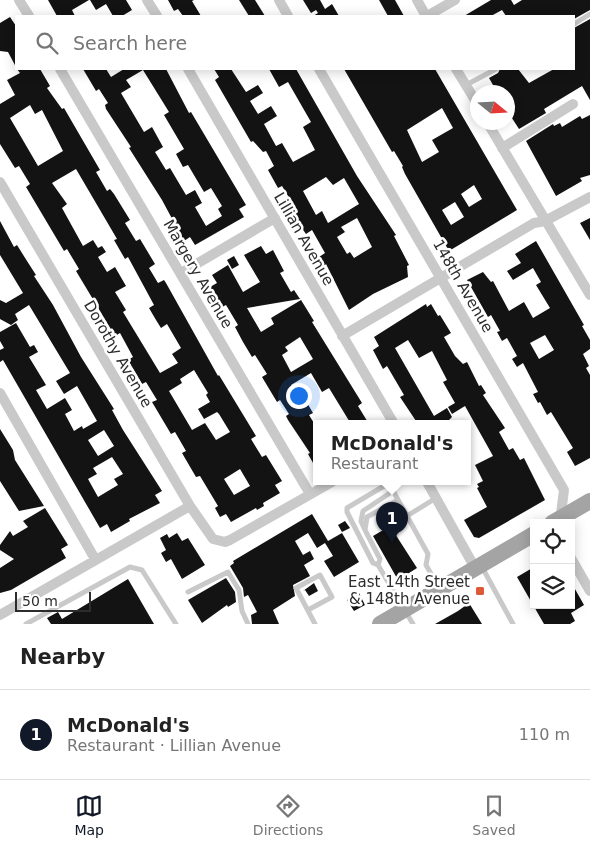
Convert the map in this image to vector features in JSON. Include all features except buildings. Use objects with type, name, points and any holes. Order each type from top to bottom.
[{"type":"main road","points":[[560,519],[590,501]]},
{"type":"main road","points":[[380,624],[530,536]]},
{"type":"street","points":[[19,0],[28,15]]},
{"type":"street","points":[[147,0],[156,15]]},
{"type":"street","points":[[279,0],[287,15]]},
{"type":"street","points":[[417,0],[426,15]]},
{"type":"street","points":[[429,15],[455,0]]},
{"type":"street","name":"Margery Avenue","points":[[61,70],[310,494]]},
{"type":"street","name":"Lillian Avenue","points":[[189,70],[392,420]]},
{"type":"street","name":"148th Avenue","points":[[320,70],[564,490],[557,519]]},
{"type":"street","points":[[457,70],[470,92]]},
{"type":"street","points":[[502,148],[574,104]]},
{"type":"street","points":[[492,130],[590,295]]},
{"type":"street","name":"Dorothy Avenue","points":[[0,182],[190,506],[214,539],[224,542],[230,540],[310,494]]},
{"type":"street","points":[[342,336],[534,223],[546,221],[590,197]]},
{"type":"street","points":[[181,273],[275,218]]},
{"type":"street","points":[[0,394],[95,559]]},
{"type":"street","points":[[310,494],[326,485]]},
{"type":"street","points":[[429,485],[478,566]]},
{"type":"street","points":[[0,615],[190,506]]},
{"type":"street","points":[[574,564],[590,591]]},
{"type":"lane","points":[[575,23],[590,14]]},
{"type":"lane","points":[[466,85],[494,70]]},
{"type":"lane","points":[[413,624],[378,565],[373,563],[362,547],[346,512],[347,508],[384,486],[391,487],[428,554],[426,565],[440,589]]},
{"type":"lane","points":[[378,565],[380,559],[361,521],[363,511],[394,491]]},
{"type":"lane","points":[[407,516],[436,498]]},
{"type":"lane","points":[[365,530],[367,517],[398,500]]},
{"type":"lane","points":[[26,624],[130,566],[142,570],[176,624]]},
{"type":"lane","points":[[478,566],[513,624]]},
{"type":"lane","points":[[188,592],[228,572],[239,590],[242,611],[248,624]]},
{"type":"lane","points":[[308,610],[332,597],[320,575],[296,588],[315,624]]},
{"type":"place","name":"McDonald's","points":[[392,543]]},
{"type":"place","name":"East 14th Street & 148th Avenue","points":[[480,591]]}]
